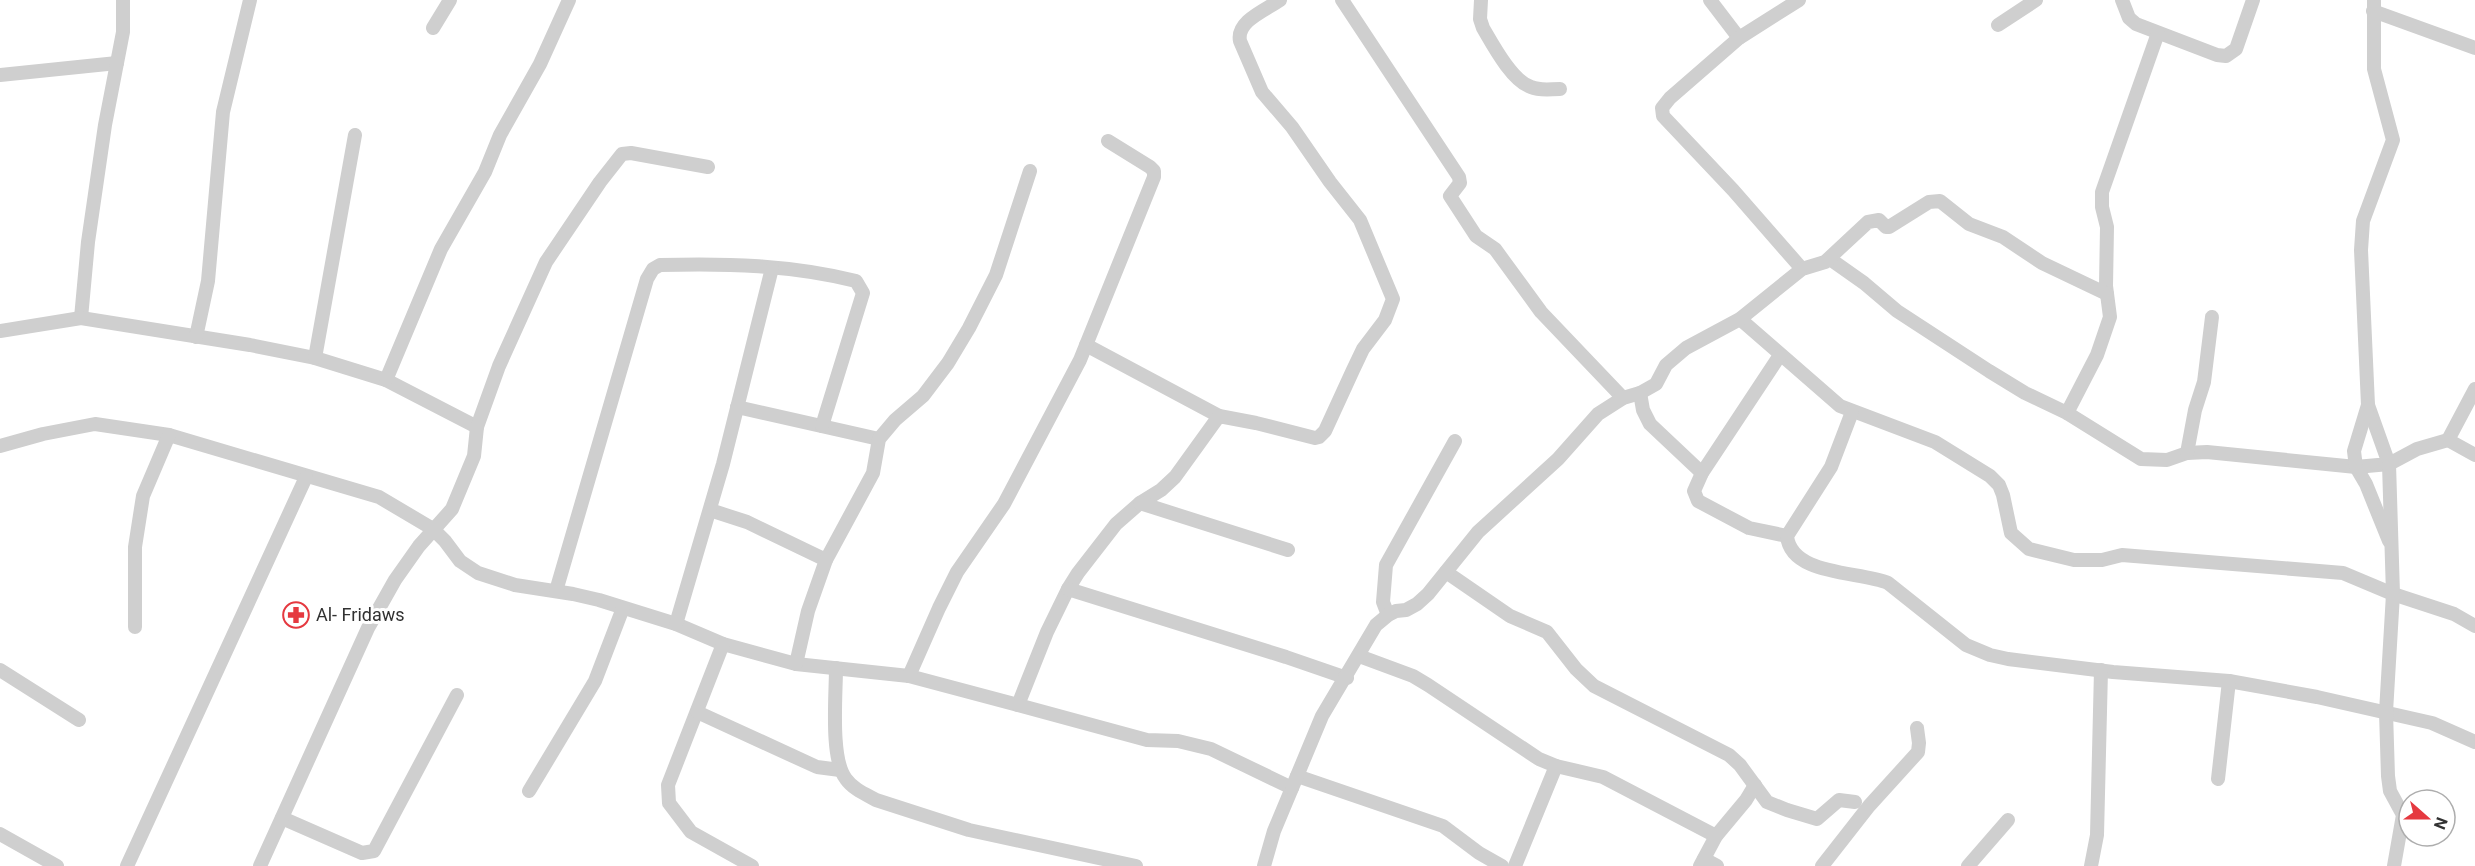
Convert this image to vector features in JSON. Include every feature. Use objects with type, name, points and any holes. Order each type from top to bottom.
[{"type":"street","points":[[81,318],[88,242],[105,124],[123,32],[123,0]]},
{"type":"street","points":[[196,337],[208,280],[223,112],[250,0]]},
{"type":"street","points":[[433,28],[450,0]]},
{"type":"street","points":[[386,380],[441,249],[485,172],[500,135],[540,64],[569,0]]},
{"type":"street","points":[[1086,345],[1219,416],[1314,438],[1319,437],[1325,431],[1363,350],[1385,320],[1393,299],[1360,220],[1330,182],[1297,132],[1262,92],[1240,42],[1239,33],[1244,24],[1280,0]]},
{"type":"street","points":[[1342,0],[1459,177],[1460,183],[1450,196],[1468,221],[1476,237],[1495,249],[1541,312],[1623,398]]},
{"type":"street","points":[[1480,0],[1482,28],[1515,76],[1532,88],[1560,89]]},
{"type":"street","points":[[1710,0],[1739,38]]},
{"type":"street","points":[[1799,0],[1739,38],[1664,103],[1662,108],[1663,116],[1733,190],[1802,269]]},
{"type":"street","points":[[1998,25],[2036,0]]},
{"type":"street","points":[[2122,0],[2129,18],[2136,24],[2217,55],[2226,56],[2236,49],[2253,0]]},
{"type":"street","points":[[2394,866],[2403,815],[2390,791],[2388,776],[2386,712],[2393,594],[2392,496],[2389,464],[2368,405],[2361,234],[2393,140],[2374,69],[2373,6],[2475,48]]},
{"type":"street","points":[[2067,413],[2097,355],[2108,324],[2110,311],[2107,294],[2107,227],[2102,207],[2102,192],[2158,33]]},
{"type":"street","points":[[0,75],[117,63]]},
{"type":"street","points":[[315,358],[355,135]]},
{"type":"street","points":[[909,676],[953,581],[973,547],[1004,504],[1049,421],[1086,345],[1155,177],[1150,167],[1108,141]]},
{"type":"street","points":[[260,866],[368,628],[395,580],[419,546],[452,509],[474,456],[477,427],[516,327],[546,262],[616,159],[622,154],[631,153],[708,167]]},
{"type":"street","points":[[796,664],[808,610],[826,560],[873,473],[879,439],[895,420],[923,396],[948,363],[969,328],[996,275],[1030,171]]},
{"type":"street","points":[[1264,866],[1274,831],[1322,716],[1347,678],[1376,625],[1388,615],[1417,604],[1478,532],[1557,459],[1598,414],[1623,398],[1640,393],[1656,384],[1666,365],[1686,348],[1740,319],[1802,269],[1830,259],[1868,222],[1879,220],[1889,227],[1936,200],[1970,224],[2003,237],[2042,263],[2107,294]]},
{"type":"street","points":[[1830,259],[1864,283],[1897,311],[1927,331],[2025,393],[2067,413],[2141,459],[2167,460],[2187,453],[2207,452],[2356,467],[2389,464],[2417,449],[2448,440],[2475,455]]},
{"type":"street","points":[[556,591],[647,279],[653,269],[660,265],[698,264],[772,268],[821,272],[856,281],[863,292],[822,426]]},
{"type":"street","points":[[676,624],[710,510],[772,268]]},
{"type":"street","points":[[2187,453],[2195,410],[2204,382],[2212,317]]},
{"type":"street","points":[[0,331],[81,318],[250,345],[315,358],[386,380],[477,427]]},
{"type":"street","points":[[1740,319],[1830,400],[1852,412],[1935,442],[1990,476],[1999,485],[2003,495],[2011,533],[2017,540],[2039,553],[2074,560],[2102,560],[2122,555],[2343,573],[2393,594],[2454,614],[2475,626]]},
{"type":"street","points":[[1780,355],[1702,472],[1694,491],[1698,501],[1749,528],[1787,536]]},
{"type":"street","points":[[2448,440],[2475,389]]},
{"type":"street","points":[[1640,393],[1643,410],[1650,424],[1702,472]]},
{"type":"street","points":[[2368,405],[2354,451],[2356,467],[2366,484],[2391,546]]},
{"type":"street","points":[[737,407],[879,439]]},
{"type":"street","points":[[1787,536],[1831,467],[1852,412]]},
{"type":"street","points":[[1018,705],[1047,632],[1068,589],[1104,537],[1140,503],[1161,490],[1175,477],[1219,416]]},
{"type":"street","points":[[0,446],[95,423],[169,435],[379,497],[433,529],[460,561],[478,573],[515,585],[556,591],[623,608],[676,624],[723,644],[796,664],[909,676],[1147,740],[1178,741],[1211,749],[1295,782],[1443,826],[1479,853],[1502,866]]},
{"type":"street","points":[[135,627],[135,548],[143,496],[169,435]]},
{"type":"street","points":[[1388,615],[1383,602],[1386,565],[1455,441]]},
{"type":"street","points":[[127,866],[306,477]]},
{"type":"street","points":[[1140,503],[1288,550]]},
{"type":"street","points":[[710,510],[747,522],[826,560]]},
{"type":"street","points":[[1787,536],[1790,545],[1807,564],[1839,573],[1878,579],[1887,583],[1966,645],[1978,651],[2008,659],[2229,681],[2317,697],[2432,723],[2475,742]]},
{"type":"street","points":[[1446,572],[1510,616],[1547,632],[1584,678],[1594,686],[1729,755],[1740,765],[1767,801],[1813,818],[1822,816],[1839,800],[1855,802]]},
{"type":"street","points":[[1068,589],[1347,678]]},
{"type":"street","points":[[529,791],[595,681],[623,608]]},
{"type":"street","points":[[723,644],[668,785],[669,804],[691,832],[752,866]]},
{"type":"street","points":[[1359,656],[1413,676],[1539,759],[1556,766],[1603,777],[1716,836]]},
{"type":"street","points":[[836,668],[837,757],[840,770],[851,784],[876,800],[944,823],[1136,866]]},
{"type":"street","points":[[0,670],[79,720]]},
{"type":"street","points":[[2091,866],[2097,835],[2101,670]]},
{"type":"street","points":[[2218,779],[2229,681]]},
{"type":"street","points":[[282,819],[362,853],[374,851],[457,695]]},
{"type":"street","points":[[697,712],[817,767],[840,770]]},
{"type":"street","points":[[1822,866],[1869,806],[1918,752],[1917,728]]},
{"type":"street","points":[[1515,866],[1556,766]]},
{"type":"street","points":[[1718,866],[1702,862],[1716,836],[1746,800],[1755,785]]},
{"type":"street","points":[[1968,866],[2008,820]]},
{"type":"street","points":[[0,834],[57,866]]},
{"type":"place","name":"Al- Fridaws","points":[[296,615]]}]
